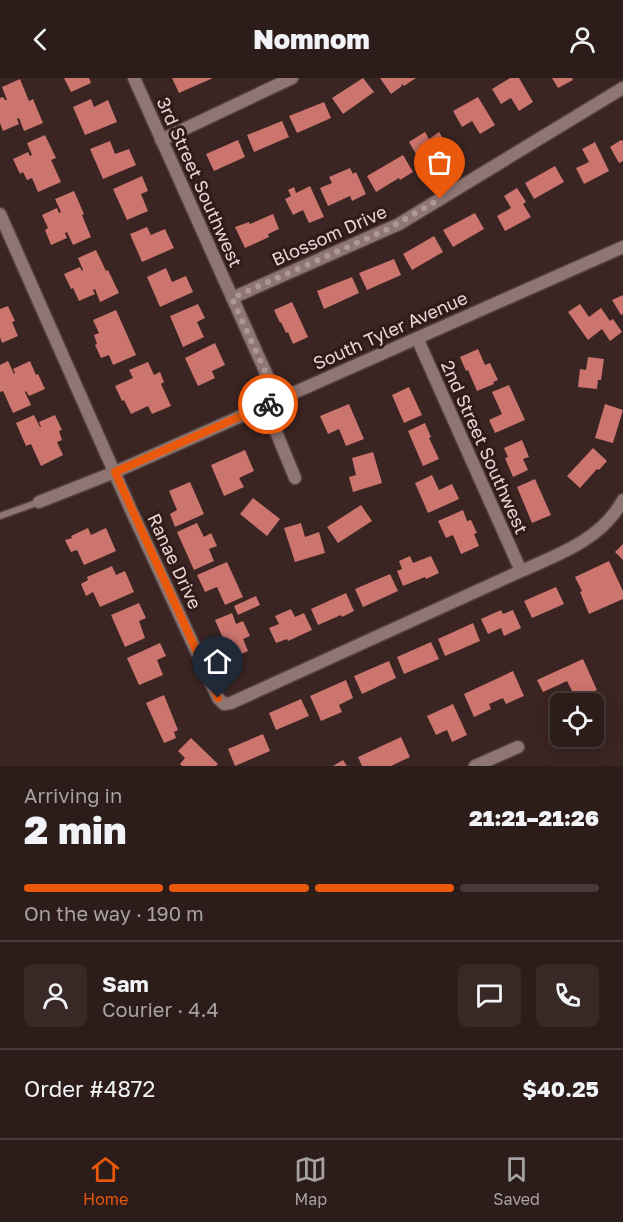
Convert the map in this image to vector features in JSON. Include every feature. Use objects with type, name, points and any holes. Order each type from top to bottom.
[{"type":"street","name":"3rd Street Southwest","points":[[134,78],[278,400]]},
{"type":"street","points":[[161,140],[291,78]]},
{"type":"street","name":"Blossom Drive","points":[[232,298],[399,224],[623,88]]},
{"type":"street","name":"Ranae Drive","points":[[0,214],[213,688],[224,704],[231,703],[567,551],[585,541],[608,522],[623,500]]},
{"type":"street","name":"South Tyler Avenue","points":[[39,502],[115,472],[623,247]]},
{"type":"street","name":"2nd Street Southwest","points":[[417,338],[521,570]]},
{"type":"street","points":[[265,405],[296,478]]},
{"type":"street","points":[[475,766],[518,747]]},
{"type":"lane","points":[[0,516],[39,502]]},
{"type":"building","points":[[64,78],[89,78],[91,83],[71,92]]},
{"type":"building","points":[[172,78],[213,78],[179,93]]},
{"type":"building","points":[[363,78],[374,92],[343,114],[332,98]]},
{"type":"building","points":[[380,78],[416,78],[404,86],[402,84],[391,94]]},
{"type":"building","points":[[510,78],[519,78],[533,102],[519,111],[511,98],[501,104],[492,89]]},
{"type":"building","points":[[552,78],[572,78],[573,80],[558,88]]},
{"type":"building","points":[[20,79],[29,101],[33,99],[43,123],[24,131],[19,118],[17,119],[19,124],[3,131],[0,123],[0,98],[7,100],[2,87]]},
{"type":"building","points":[[478,97],[495,125],[480,134],[472,121],[462,127],[453,111]]},
{"type":"building","points":[[91,99],[94,107],[108,100],[117,122],[85,135],[73,107]]},
{"type":"building","points":[[324,102],[331,118],[297,133],[289,116]]},
{"type":"building","points":[[282,121],[289,137],[254,152],[247,135]]},
{"type":"building","points":[[425,132],[429,139],[439,132],[448,146],[437,153],[440,157],[423,166],[409,142]]},
{"type":"building","points":[[45,135],[56,158],[51,160],[61,182],[38,192],[32,178],[27,180],[23,172],[20,174],[13,159],[28,152],[30,156],[32,155],[27,143]]},
{"type":"building","points":[[238,140],[245,157],[214,171],[206,154]]},
{"type":"building","points":[[110,141],[115,154],[129,149],[136,165],[103,179],[90,149]]},
{"type":"building","points":[[623,141],[623,161],[619,163],[610,147]]},
{"type":"building","points":[[595,142],[609,171],[584,184],[576,168],[589,162],[582,149]]},
{"type":"building","points":[[403,155],[413,172],[376,192],[367,176]]},
{"type":"building","points":[[555,166],[564,182],[534,199],[525,183]]},
{"type":"building","points":[[350,168],[353,174],[356,172],[366,194],[352,201],[350,196],[328,206],[320,188],[332,183],[329,177]]},
{"type":"building","points":[[142,176],[148,191],[141,194],[148,211],[127,220],[113,189]]},
{"type":"building","points":[[310,186],[324,217],[309,223],[303,210],[293,215],[285,199],[291,196],[288,190],[294,187],[296,193]]},
{"type":"building","points":[[517,188],[526,202],[523,204],[531,217],[505,231],[497,216],[511,208],[504,196]]},
{"type":"building","points":[[74,191],[91,237],[73,245],[67,232],[65,233],[67,238],[51,245],[45,230],[48,228],[42,215],[57,208],[59,213],[61,212],[55,199]]},
{"type":"building","points":[[475,213],[484,229],[453,247],[443,230]]},
{"type":"building","points":[[273,214],[279,229],[268,234],[269,237],[245,248],[235,227],[249,222],[250,224]]},
{"type":"building","points":[[147,227],[151,235],[165,229],[174,248],[142,262],[130,234]]},
{"type":"building","points":[[434,236],[443,252],[412,270],[403,254]]},
{"type":"building","points":[[96,250],[119,293],[100,302],[95,289],[93,290],[95,294],[79,301],[64,274],[80,267],[82,271],[78,258]]},
{"type":"building","points":[[394,259],[401,275],[367,290],[359,273]]},
{"type":"building","points":[[166,268],[172,282],[186,276],[193,292],[160,307],[147,277]]},
{"type":"building","points":[[352,277],[359,293],[324,309],[317,291]]},
{"type":"building","points":[[623,295],[623,314],[621,315],[612,300]]},
{"type":"building","points":[[292,302],[308,337],[293,344],[274,310]]},
{"type":"building","points":[[198,304],[205,318],[197,322],[204,337],[183,347],[170,316]]},
{"type":"building","points":[[580,304],[589,317],[601,308],[622,332],[610,341],[602,329],[588,340],[568,312]]},
{"type":"building","points":[[8,306],[15,321],[12,322],[18,336],[2,343],[0,309]]},
{"type":"building","points":[[116,310],[136,355],[113,365],[109,355],[101,358],[95,345],[97,344],[94,335],[99,333],[93,320]]},
{"type":"building","points":[[215,343],[225,365],[212,371],[215,378],[198,386],[185,358]]},
{"type":"building","points":[[478,349],[485,365],[490,363],[498,380],[477,391],[460,357]]},
{"type":"building","points":[[588,357],[604,359],[601,380],[598,380],[597,389],[578,387],[580,369],[586,370]]},
{"type":"building","points":[[8,361],[14,374],[13,369],[30,361],[45,389],[29,396],[26,391],[31,405],[13,413],[3,391],[0,392],[0,365]]},
{"type":"building","points":[[148,362],[154,375],[160,372],[164,382],[161,384],[171,406],[152,414],[148,406],[131,414],[115,386],[133,378],[129,370]]},
{"type":"building","points":[[509,385],[525,420],[495,433],[489,420],[502,414],[492,392]]},
{"type":"building","points":[[409,387],[422,415],[404,423],[392,395]]},
{"type":"building","points":[[349,404],[364,439],[346,446],[339,429],[328,434],[320,416]]},
{"type":"building","points":[[605,404],[623,410],[613,443],[595,438]]},
{"type":"building","points":[[34,415],[41,427],[39,422],[55,415],[62,430],[59,431],[62,440],[57,442],[63,455],[41,466],[31,444],[26,446],[16,423]]},
{"type":"building","points":[[425,423],[439,459],[423,466],[408,431]]},
{"type":"building","points":[[522,440],[529,457],[523,459],[528,470],[513,477],[505,458],[508,457],[504,448]]},
{"type":"building","points":[[593,448],[607,461],[580,488],[567,476]]},
{"type":"building","points":[[245,450],[254,471],[239,478],[244,487],[224,496],[211,465]]},
{"type":"building","points":[[373,452],[382,483],[353,492],[349,477],[356,475],[352,458]]},
{"type":"building","points":[[432,475],[439,490],[452,484],[459,499],[428,513],[415,483]]},
{"type":"building","points":[[535,479],[551,515],[532,523],[517,487]]},
{"type":"building","points":[[190,482],[204,514],[175,527],[170,514],[177,510],[169,491]]},
{"type":"building","points":[[253,498],[280,519],[267,536],[240,514]]},
{"type":"building","points":[[361,505],[372,521],[338,543],[327,527]]},
{"type":"building","points":[[463,510],[467,521],[471,520],[477,533],[474,534],[479,546],[461,554],[453,535],[446,538],[438,521]]},
{"type":"building","points":[[197,523],[204,537],[211,533],[217,546],[209,549],[214,561],[194,570],[177,532]]},
{"type":"building","points":[[301,523],[305,537],[319,532],[325,553],[295,562],[284,528]]},
{"type":"building","points":[[88,528],[91,535],[106,528],[116,551],[84,565],[77,550],[71,552],[65,540]]},
{"type":"building","points":[[623,544],[623,560],[615,552]]},
{"type":"building","points":[[410,556],[413,563],[431,556],[439,573],[403,586],[397,571],[402,569],[399,561]]},
{"type":"building","points":[[609,561],[623,591],[623,599],[589,614],[575,577]]},
{"type":"building","points":[[227,562],[243,597],[225,605],[217,587],[205,592],[197,575]]},
{"type":"building","points":[[112,566],[116,575],[125,571],[134,592],[100,607],[93,592],[86,596],[81,584],[88,580],[87,577]]},
{"type":"building","points":[[390,574],[398,591],[363,607],[355,589]]},
{"type":"building","points":[[556,587],[564,604],[532,618],[524,601]]},
{"type":"building","points":[[346,593],[354,611],[318,625],[311,609]]},
{"type":"building","points":[[256,596],[260,605],[238,615],[234,606]]},
{"type":"building","points":[[139,603],[146,618],[139,621],[145,638],[125,647],[111,615]]},
{"type":"building","points":[[291,609],[295,617],[304,613],[312,630],[288,641],[287,639],[276,643],[269,628],[279,624],[275,616]]},
{"type":"building","points":[[501,610],[503,614],[513,610],[521,628],[504,636],[501,628],[488,634],[481,619]]},
{"type":"building","points":[[232,613],[236,624],[243,621],[250,636],[243,639],[248,651],[230,659],[215,620]]},
{"type":"building","points":[[473,623],[480,641],[445,656],[438,639]]},
{"type":"building","points":[[431,642],[439,659],[404,674],[397,657]]},
{"type":"building","points":[[160,643],[166,656],[157,660],[163,675],[139,685],[127,658]]},
{"type":"building","points":[[583,659],[597,690],[590,693],[573,693],[567,681],[543,692],[537,680]]},
{"type":"building","points":[[389,661],[396,678],[362,694],[354,676]]},
{"type":"building","points":[[513,671],[524,696],[506,704],[503,698],[489,704],[491,709],[474,717],[464,694]]},
{"type":"building","points":[[346,680],[353,698],[339,705],[342,712],[321,721],[310,696]]},
{"type":"building","points":[[164,695],[178,730],[174,732],[176,738],[164,743],[146,703]]},
{"type":"building","points":[[301,699],[309,716],[276,730],[269,713]]},
{"type":"building","points":[[453,704],[467,735],[452,742],[447,730],[436,735],[427,716]]},
{"type":"building","points":[[263,734],[270,751],[235,766],[228,749]]},
{"type":"building","points":[[401,737],[410,757],[391,766],[362,766],[358,757]]},
{"type":"building","points":[[191,738],[218,764],[216,766],[182,766],[180,764],[185,758],[178,751]]},
{"type":"building","points":[[343,760],[347,766],[333,766]]},
{"type":"way so far","points":[[268,404],[278,400],[232,298],[399,224],[440,199]]},
{"type":"route","points":[[218,698],[115,472],[268,404]]}]
